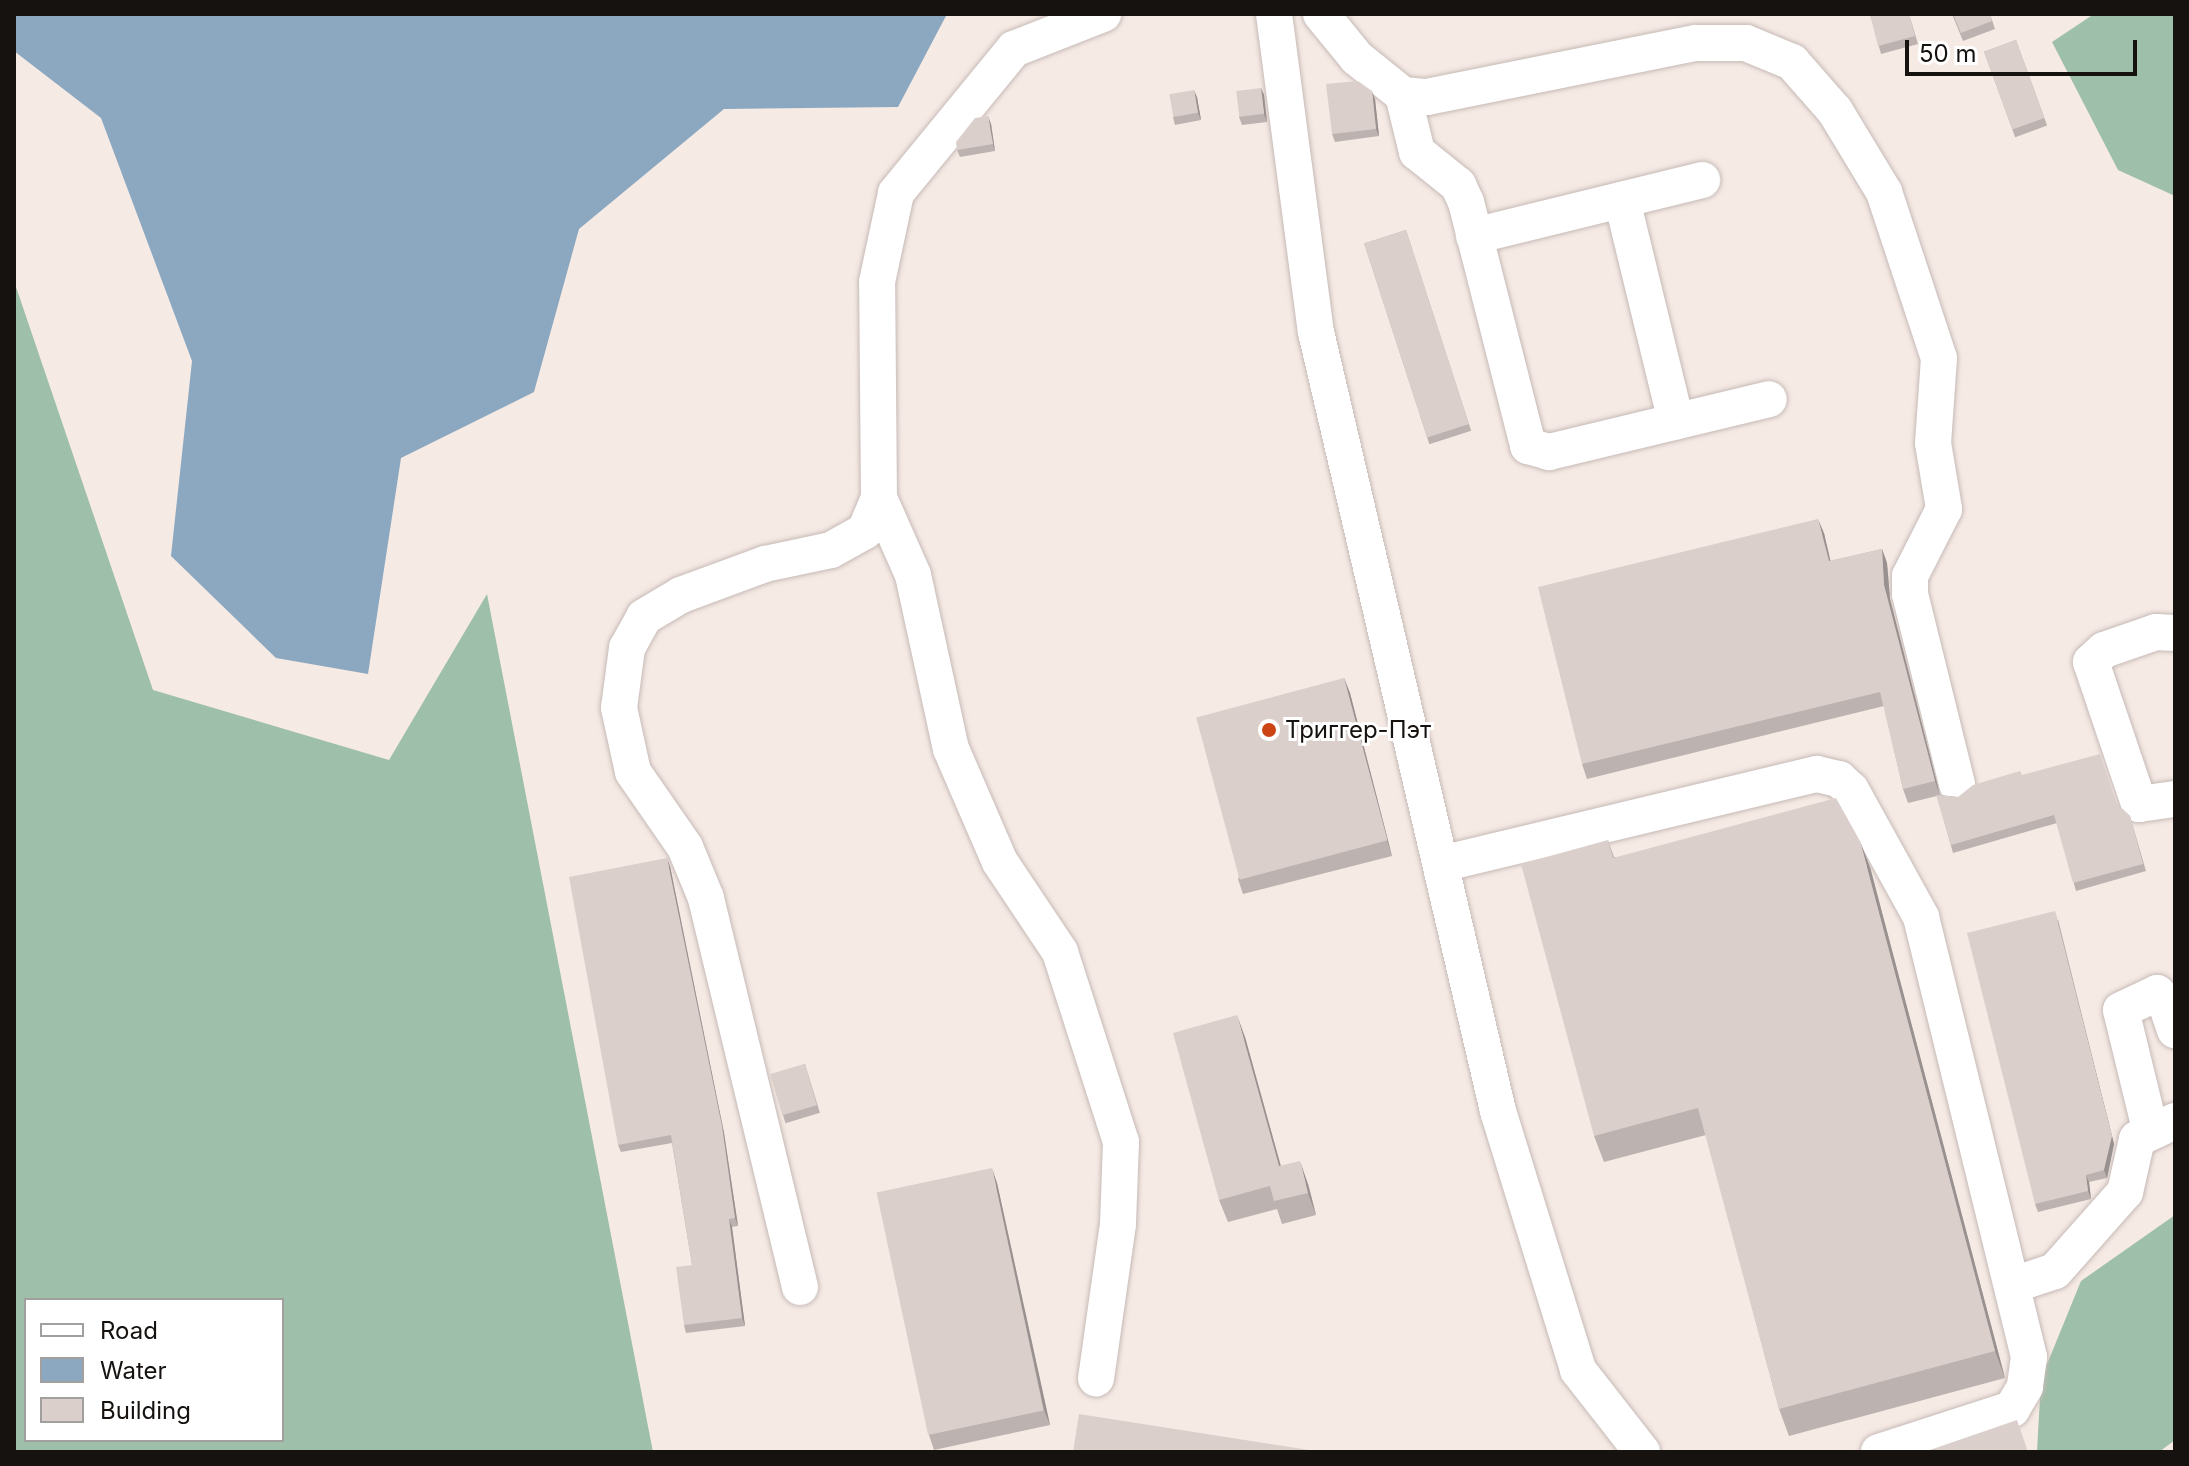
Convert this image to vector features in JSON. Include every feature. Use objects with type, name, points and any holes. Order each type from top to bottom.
[{"type":"lane","points":[[1096,1378],[1118,1224],[1121,1142],[1060,952],[1000,862],[951,749],[913,575],[879,498],[877,282],[896,193],[1014,49],[1103,14]]},
{"type":"lane","points":[[1274,14],[1316,332],[1498,1111],[1578,1370],[1642,1452]]},
{"type":"lane","points":[[1321,14],[1357,58],[1403,95],[1427,97],[1696,43],[1746,43],[1792,62],[1835,111],[1884,192],[1939,358],[1933,443],[1944,509],[1910,576],[1910,594],[1957,784]]},
{"type":"lane","points":[[1403,95],[1417,152],[1458,185],[1528,446],[1549,452],[1769,399]]},
{"type":"lane","points":[[1474,236],[1702,180]]},
{"type":"lane","points":[[1622,200],[1676,422]]},
{"type":"lane","points":[[800,1287],[706,898],[685,847],[633,772],[619,708],[627,648],[644,617],[681,595],[765,564],[831,550],[865,531],[879,498]]},
{"type":"lane","points":[[2175,633],[2156,632],[2104,650],[2091,662],[2139,804],[2175,799]]},
{"type":"lane","points":[[1441,864],[1817,774],[1839,779],[1851,790],[1921,917],[2029,1357],[2025,1387],[2012,1409],[1879,1452]]},
{"type":"lane","points":[[2013,1285],[2055,1271],[2125,1192],[2137,1139],[2162,1125],[2121,1010],[2157,993],[2165,1001],[2175,1030]]},
{"type":"green space","points":[[2094,14],[2175,14],[2175,196],[2118,170],[2052,42]]},
{"type":"green space","points":[[14,281],[153,690],[389,760],[487,594],[653,1452],[14,1452]]},
{"type":"green space","points":[[2175,1215],[2175,1440],[2159,1452],[2037,1452],[2041,1379],[2081,1281]]},
{"type":"water","points":[[14,14],[947,14],[898,107],[724,109],[579,229],[534,392],[401,458],[368,674],[276,658],[171,556],[192,361],[101,118],[14,51]]},
{"type":"building","points":[[1870,14],[1909,14],[1915,36],[1878,46]]},
{"type":"building","points":[[1953,14],[1990,14],[1992,21],[1961,33]]},
{"type":"building","points":[[2016,40],[2044,118],[2012,130],[1984,52]]},
{"type":"building","points":[[1358,81],[1372,91],[1376,129],[1332,134],[1326,84]]},
{"type":"building","points":[[1261,88],[1264,114],[1239,117],[1236,91]]},
{"type":"building","points":[[1194,90],[1198,113],[1173,117],[1169,94]]},
{"type":"building","points":[[988,116],[993,144],[957,150],[956,142],[975,118]]},
{"type":"building","points":[[1406,230],[1469,424],[1427,438],[1364,244]]},
{"type":"building","points":[[1818,519],[1829,561],[1882,549],[1884,585],[1935,781],[1903,789],[1880,692],[1582,764],[1538,587]]},
{"type":"building","points":[[1344,678],[1387,840],[1240,880],[1196,718]]},
{"type":"building","points":[[2100,754],[2117,804],[2130,816],[2143,864],[2073,883],[2054,815],[1951,845],[1936,795],[1958,797],[1973,785],[2020,771],[2022,775]]},
{"type":"building","points":[[1836,798],[1860,841],[1995,1351],[1779,1409],[1698,1108],[1594,1136],[1521,864],[1608,840],[1613,858]]},
{"type":"building","points":[[667,858],[722,1126],[735,1218],[729,1219],[742,1318],[684,1325],[676,1267],[692,1265],[671,1135],[618,1145],[569,877]]},
{"type":"building","points":[[2055,911],[2112,1136],[2104,1170],[2086,1175],[2088,1191],[2035,1204],[1967,933]]},
{"type":"building","points":[[1237,1015],[1279,1166],[1300,1161],[1308,1193],[1274,1201],[1270,1186],[1219,1200],[1173,1033]]},
{"type":"building","points":[[805,1064],[817,1105],[782,1115],[770,1074]]},
{"type":"building","points":[[992,1168],[1044,1411],[928,1435],[877,1193]]},
{"type":"building","points":[[1079,1414],[1309,1450],[1073,1452]]},
{"type":"building","points":[[2017,1420],[2028,1452],[1924,1452]]},
{"type":"place","name":"Триггер-Пэт","points":[[1269,730]]}]
